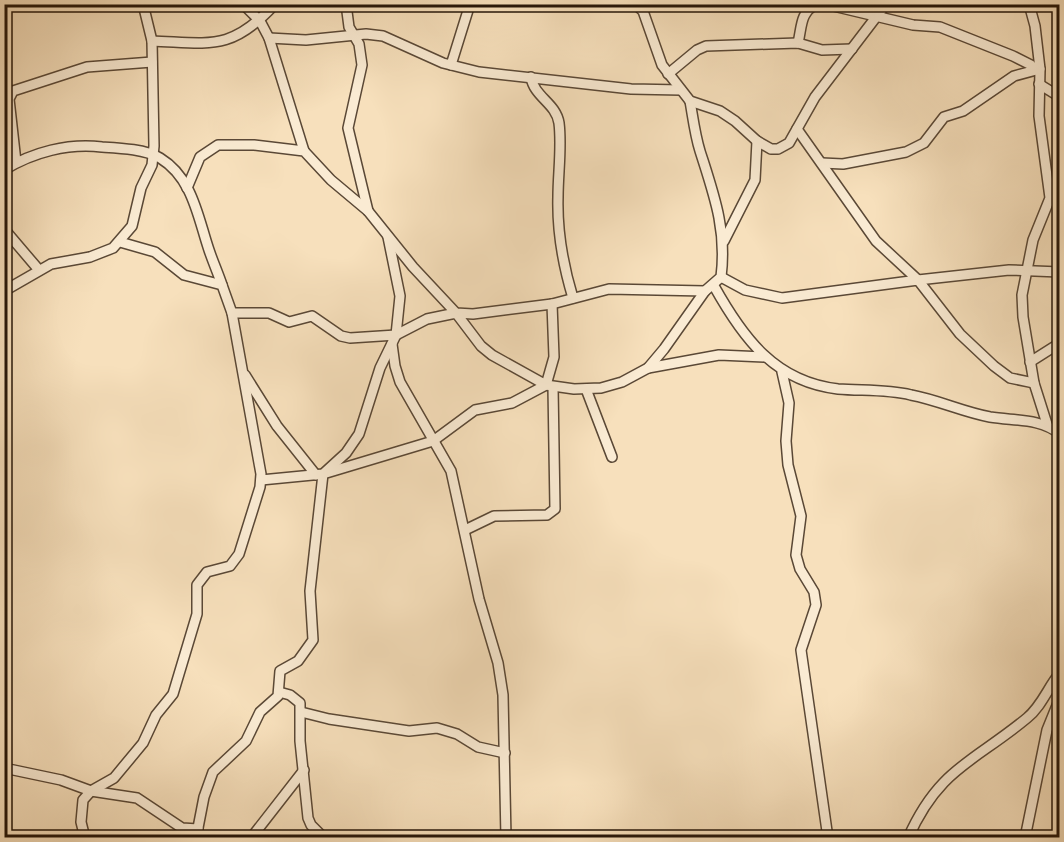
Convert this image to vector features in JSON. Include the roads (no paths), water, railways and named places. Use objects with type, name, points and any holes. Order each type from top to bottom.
[{"type":"street","points":[[4,291],[39,270],[103,253],[120,242],[132,226],[153,155],[152,41],[143,4]]},
{"type":"street","points":[[243,4],[260,21],[268,38],[304,151],[331,180],[368,211],[492,355],[550,386],[586,389],[612,386],[648,368],[719,355],[765,357]]},
{"type":"street","points":[[152,41],[213,44],[236,36],[260,21],[275,4]]},
{"type":"street","points":[[346,4],[352,36],[358,44],[362,65],[348,128],[368,211]]},
{"type":"street","points":[[451,65],[470,4]]},
{"type":"street","points":[[798,43],[805,11],[816,4]]},
{"type":"street","points":[[825,4],[878,17],[940,27],[1013,56],[1037,70]]},
{"type":"street","points":[[690,101],[720,111],[757,141],[778,149],[789,143],[815,97],[886,4]]},
{"type":"street","points":[[1029,4],[1035,26],[1039,116],[1050,198],[1033,240],[1022,295],[1034,383],[1047,424],[1059,434]]},
{"type":"street","points":[[641,7],[668,74],[690,101],[699,149],[711,182],[724,241],[721,277],[714,286],[705,291],[664,350],[648,368]]},
{"type":"street","points":[[268,38],[306,40],[383,36],[451,65],[479,72],[631,89],[681,90]]},
{"type":"street","points":[[668,74],[697,50],[706,46],[798,43],[822,50],[852,49]]},
{"type":"street","points":[[16,162],[9,99],[14,91],[87,67],[152,62]]},
{"type":"street","points":[[822,163],[843,164],[906,152],[924,143],[944,117],[963,111],[1014,76],[1037,70]]},
{"type":"street","points":[[531,77],[536,93],[551,107],[559,123],[558,213],[563,266],[573,298]]},
{"type":"street","points":[[1039,84],[1059,97]]},
{"type":"street","points":[[797,129],[876,241],[918,280],[960,334],[1010,378],[1034,383]]},
{"type":"street","points":[[724,241],[755,180],[757,141]]},
{"type":"street","points":[[187,188],[200,157],[218,145],[254,145],[304,151]]},
{"type":"street","points":[[4,170],[16,162],[61,148],[91,146],[153,155],[166,163],[187,188],[198,212],[232,313],[261,480],[246,535],[235,562],[225,568],[207,572],[197,585],[196,614],[170,699],[156,715],[143,742],[114,778],[92,791],[83,800],[81,809],[85,837]]},
{"type":"street","points":[[1050,198],[1059,195]]},
{"type":"street","points":[[4,229],[39,270]]},
{"type":"street","points":[[388,235],[400,296],[394,339],[395,366],[400,381],[452,471],[479,599],[502,678],[506,837]]},
{"type":"street","points":[[120,242],[155,252],[184,275],[222,285]]},
{"type":"street","points":[[721,277],[744,290],[782,298],[918,280],[1027,270],[1059,272]]},
{"type":"street","points":[[714,286],[727,310],[765,357],[782,372],[808,384],[903,393],[990,417],[1047,424]]},
{"type":"street","points":[[232,313],[269,313],[289,322],[315,316],[345,338],[394,339],[427,319],[456,313],[473,314],[552,304],[609,289],[705,291]]},
{"type":"street","points":[[465,530],[495,516],[547,515],[555,509],[550,386],[554,357],[552,304]]},
{"type":"street","points":[[320,474],[346,453],[359,434],[380,368],[394,339]]},
{"type":"street","points":[[1030,362],[1059,343]]},
{"type":"street","points":[[4,768],[61,780],[92,791],[137,798],[182,828],[197,833],[208,781],[213,772],[246,741],[255,719],[279,692],[280,671],[298,661],[313,640],[310,591],[322,501],[320,474],[278,426],[241,367]]},
{"type":"street","points":[[782,372],[789,403],[786,441],[788,465],[801,516],[796,555],[800,568],[814,592],[816,605],[801,650],[828,837]]},
{"type":"street","points":[[261,480],[320,474],[433,441],[475,410],[512,403],[550,386]]},
{"type":"street","points":[[586,389],[612,457]]},
{"type":"street","points":[[908,837],[934,791],[956,768],[1029,717],[1059,673]]},
{"type":"street","points":[[279,692],[297,699],[301,712],[300,741],[308,818],[311,825],[324,837]]},
{"type":"street","points":[[1025,837],[1047,730],[1059,698]]},
{"type":"street","points":[[301,712],[329,719],[409,731],[437,728],[457,734],[478,747],[505,753]]},
{"type":"street","points":[[251,837],[304,771]]}]
